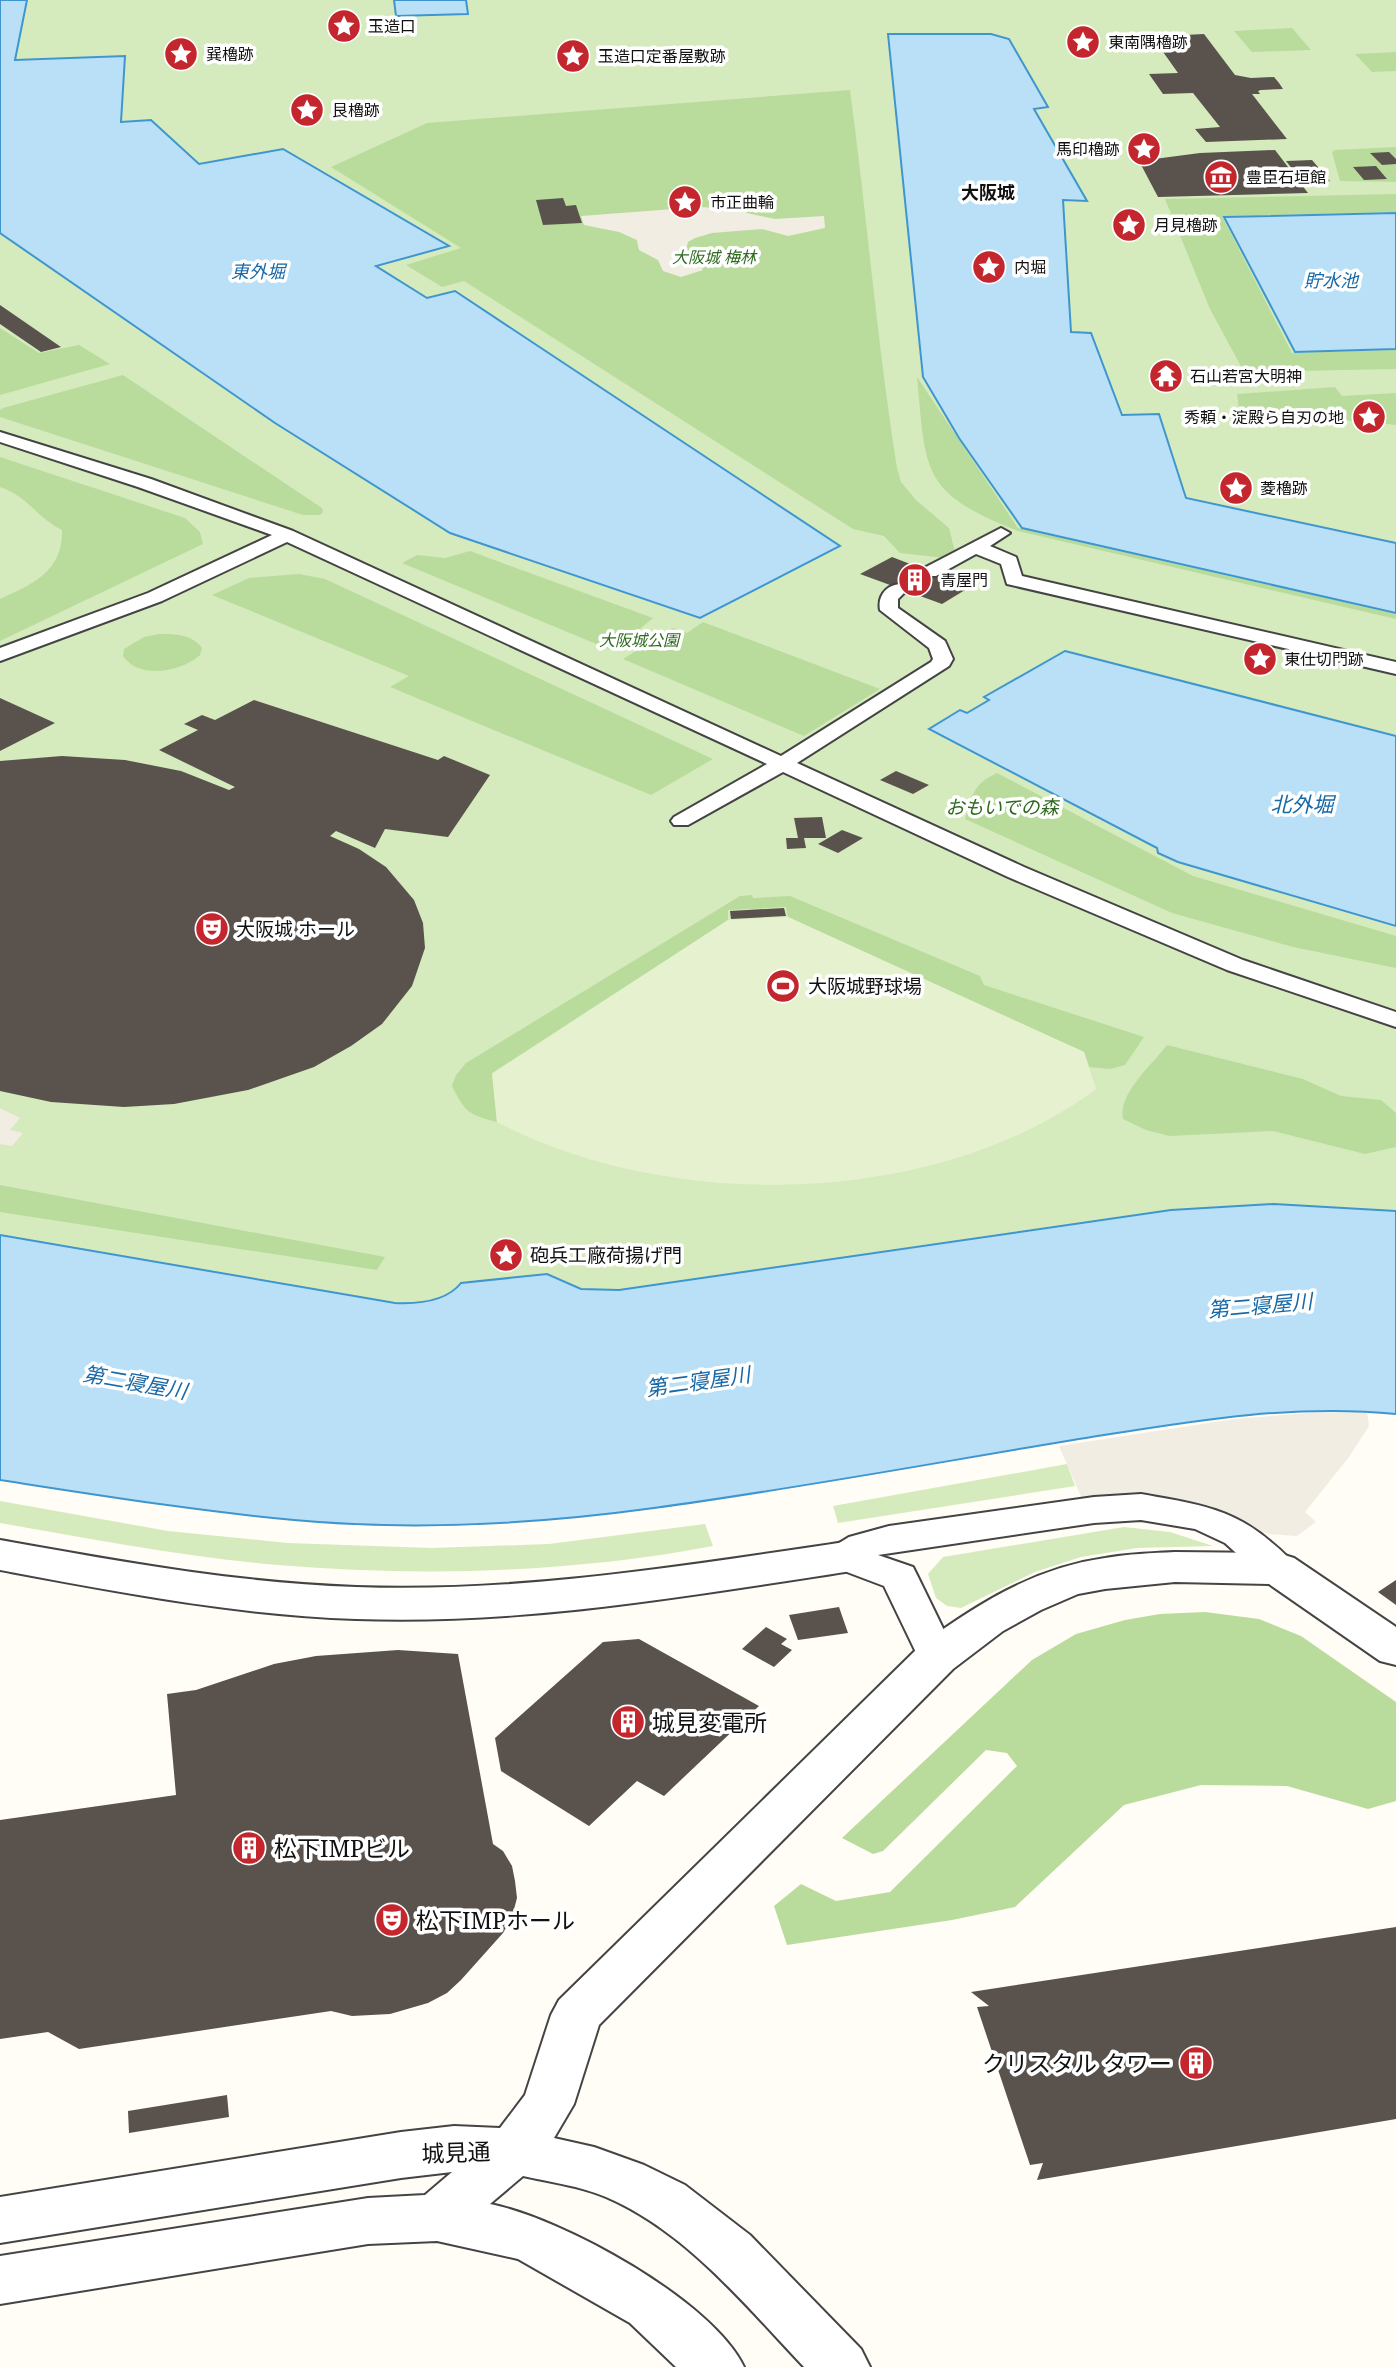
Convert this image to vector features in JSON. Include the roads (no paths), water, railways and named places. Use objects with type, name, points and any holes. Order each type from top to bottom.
[{"type":"street","points":[[0,437],[171,492],[287,535],[1016,872],[1235,965],[1396,1020]]},
{"type":"street","points":[[930,572],[1001,533]]},
{"type":"street","points":[[0,655],[155,597],[287,535]]},
{"type":"street","points":[[975,547],[1010,561],[1014,580],[1396,668]]},
{"type":"street","points":[[681,821],[782,764],[939,666],[943,659],[938,645],[890,610],[887,603],[890,595],[899,589]]},
{"type":"street","points":[[0,1555],[199,1588],[356,1603],[428,1603],[590,1594],[845,1557],[862,1546],[889,1539],[1094,1510],[1141,1507],[1203,1518],[1238,1534],[1278,1569],[1396,1649]]},
{"type":"street","points":[[845,1557],[899,1577],[937,1657]]},
{"type":"street","points":[[437,2218],[514,2151],[548,2104],[577,2015],[937,1657],[987,1620],[1025,1599],[1068,1581],[1105,1573],[1175,1567],[1278,1569]]},
{"type":"street","name":"城見通","points":[[0,2220],[401,2155],[454,2149],[514,2151],[594,2170],[625,2181],[666,2201],[730,2252],[841,2367]]},
{"type":"street","points":[[0,2280],[368,2221],[437,2218],[501,2230],[535,2241],[559,2253],[650,2306],[715,2367]]},
{"type":"water","name":"東外堀","points":[[0,0],[27,0],[15,60],[125,56],[121,122],[151,120],[199,164],[283,149],[449,246],[376,266],[427,298],[455,291],[840,546],[700,618],[450,533],[275,423],[0,233]]},
{"type":"water","points":[[394,0],[466,0],[468,14],[396,16]]},
{"type":"water","name":"内堀","points":[[888,34],[991,34],[1009,39],[1048,107],[1034,109],[1087,201],[1063,200],[1071,332],[1091,333],[1122,415],[1159,414],[1186,498],[1396,543],[1396,613],[1022,528],[959,438],[923,377]]},
{"type":"water","name":"貯水池","points":[[1396,213],[1396,349],[1295,352],[1224,217]]},
{"type":"water","name":"北外堀","points":[[1065,651],[1396,736],[1396,926],[1178,862],[1158,853],[1157,848],[929,729],[960,710],[967,713],[989,700],[984,697]]},
{"type":"water","name":"第二寝屋川","points":[[1274,1204],[1396,1211],[1396,1414],[1315,1411],[1234,1416],[706,1501],[610,1514],[520,1522],[384,1525],[294,1520],[0,1480],[0,1235],[404,1303],[440,1298],[461,1283],[547,1274],[581,1289],[619,1290],[1171,1210]]},
{"type":"place","name":"玉造口","points":[[344,26]]},
{"type":"place","name":"東南隅櫓跡","points":[[1083,42]]},
{"type":"place","name":"巽櫓跡","points":[[181,54]]},
{"type":"place","name":"玉造口定番屋敷跡","points":[[573,56]]},
{"type":"place","name":"艮櫓跡","points":[[307,110]]},
{"type":"place","name":"馬印櫓跡","points":[[1144,149]]},
{"type":"place","name":"豊臣石垣館","points":[[1221,177]]},
{"type":"place","name":"市正曲輪","points":[[685,202]]},
{"type":"place","name":"月見櫓跡","points":[[1129,225]]},
{"type":"place","name":"内堀","points":[[989,267]]},
{"type":"place","name":"石山若宮大明神","points":[[1166,376]]},
{"type":"place","name":"秀頼・淀殿ら自刃の地","points":[[1369,417]]},
{"type":"place","name":"菱櫓跡","points":[[1236,488]]},
{"type":"place","name":"青屋門","points":[[915,580]]},
{"type":"place","name":"東仕切門跡","points":[[1260,659]]},
{"type":"place","name":"大阪城 ホール","points":[[212,929]]},
{"type":"place","name":"大阪城野球場","points":[[783,986]]},
{"type":"place","name":"砲兵工廠荷揚げ門","points":[[506,1255]]},
{"type":"place","name":"城見変電所","points":[[628,1722]]},
{"type":"place","name":"松下IMPビル","points":[[249,1848]]},
{"type":"place","name":"松下IMPホール","points":[[392,1920]]},
{"type":"place","name":"クリスタル タワー","points":[[1196,2063]]},
{"type":"district","name":"大阪城","points":[[988,192]]},
{"type":"park label","name":"大阪城 梅林","points":[[714,257]]},
{"type":"park label","name":"大阪城公園","points":[[639,640]]},
{"type":"park label","name":"おもいでの森","points":[[1002,807]]}]
